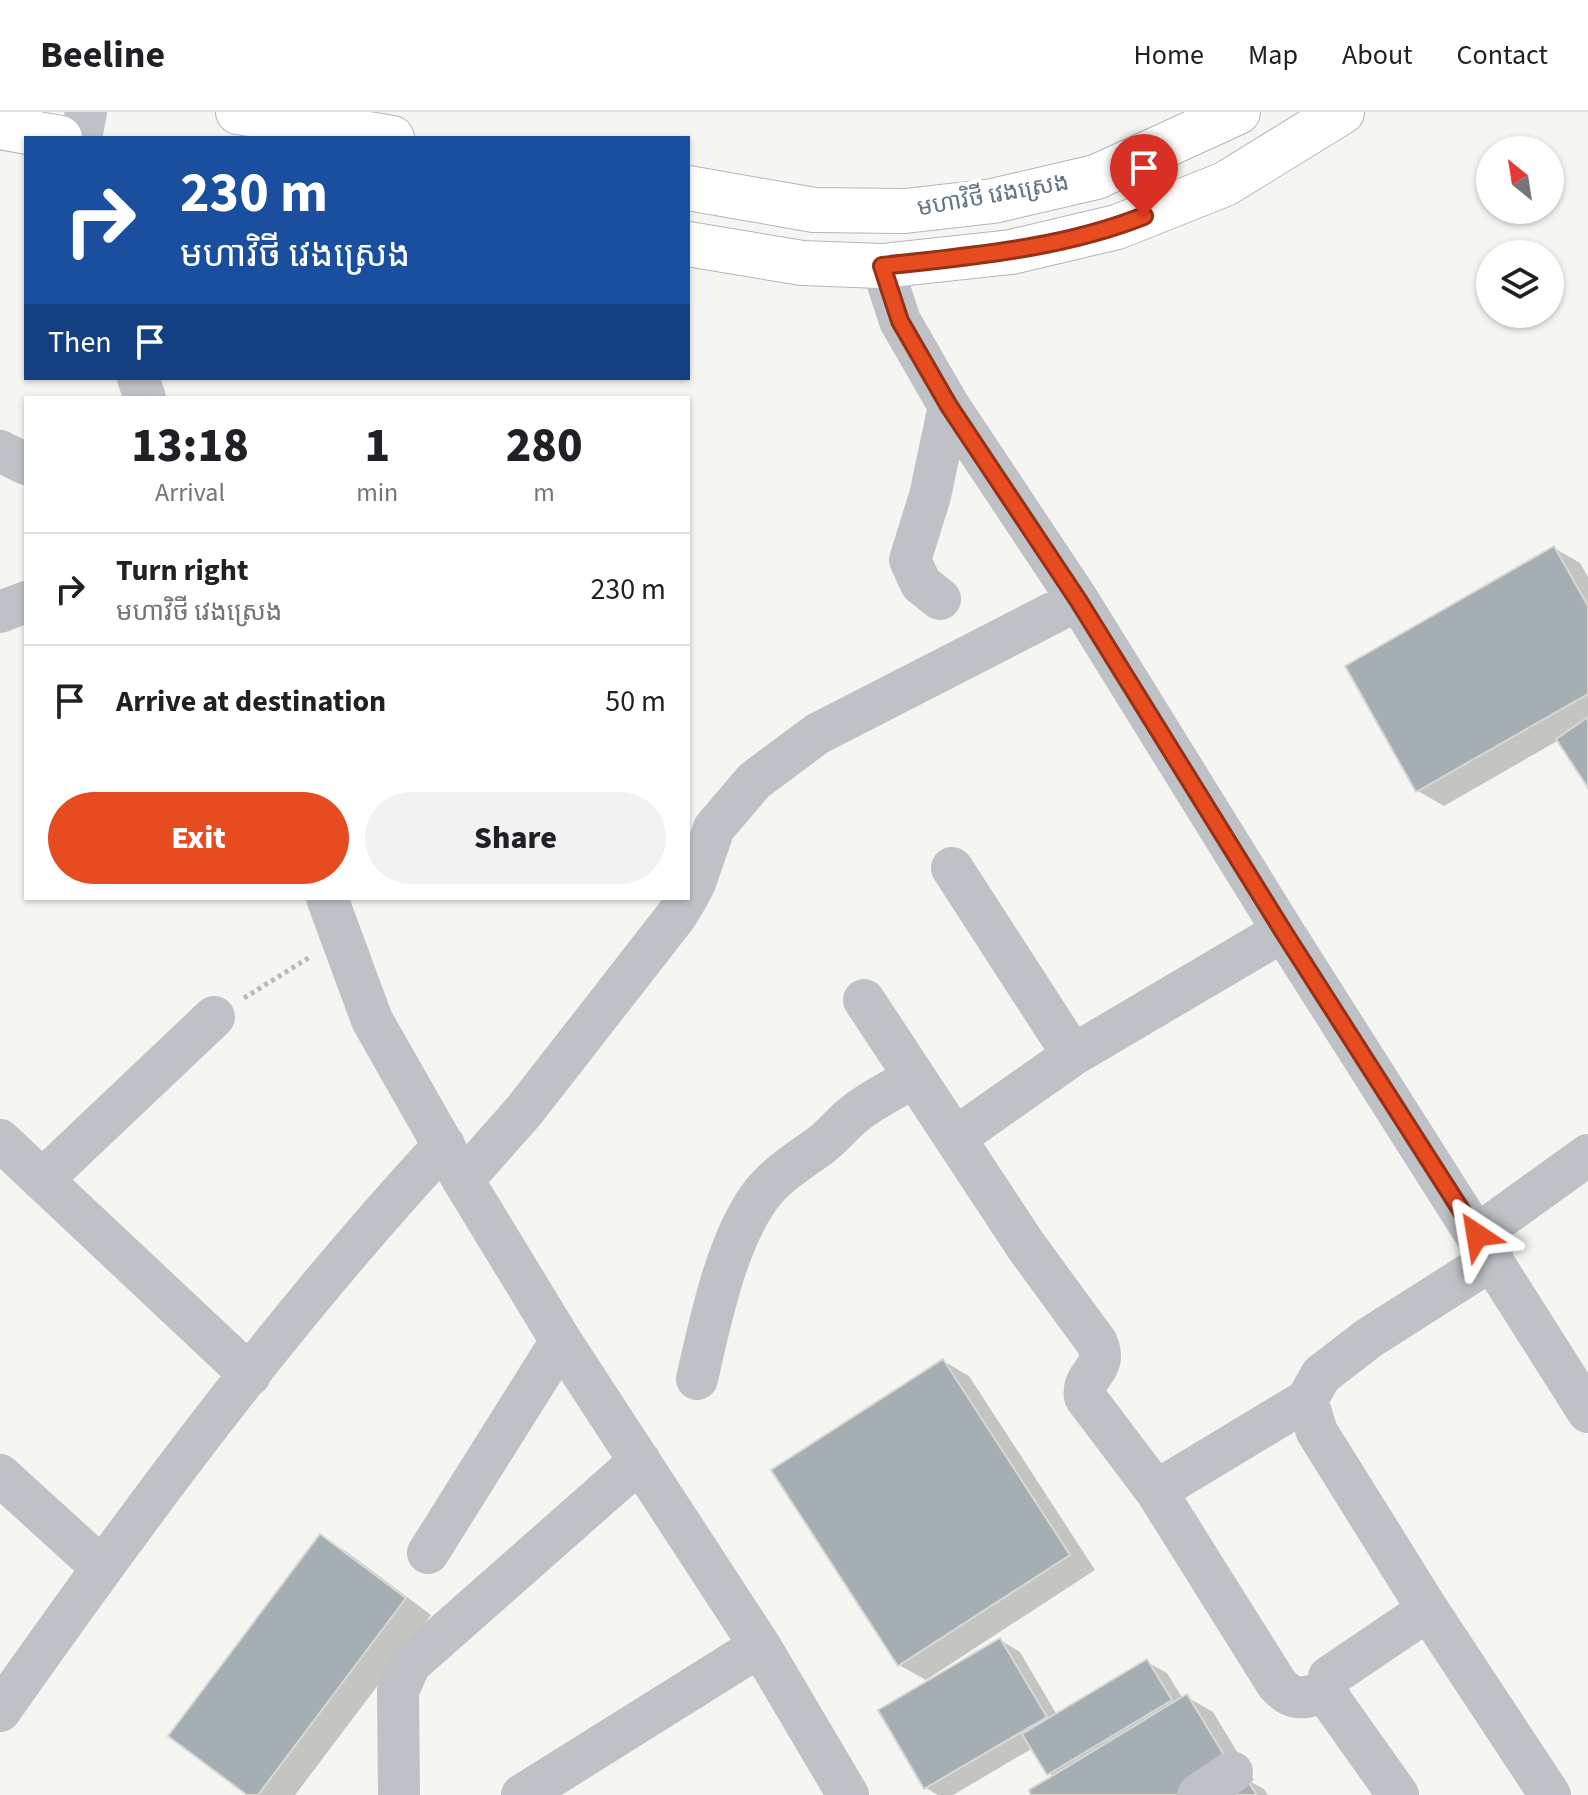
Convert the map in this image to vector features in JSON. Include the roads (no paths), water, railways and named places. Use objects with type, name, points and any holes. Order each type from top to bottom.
[{"type":"main road","name":"មហាវិថី វេងស្រេង","points":[[690,188],[814,210],[905,211],[993,201],[1096,177],[1238,112]]},
{"type":"main road","points":[[690,244],[802,263],[882,266],[1011,252],[1117,227],[1225,184],[1342,112]]},
{"type":"main road","points":[[267,114],[382,136]]},
{"type":"main road","points":[[0,127],[49,136]]},
{"type":"street","points":[[81,136],[86,112]]},
{"type":"street","points":[[882,266],[900,321],[949,406],[1078,600],[1283,931],[1588,1412]]},
{"type":"street","points":[[940,599],[921,584],[910,560],[930,496],[949,406]]},
{"type":"street","points":[[0,451],[24,463]]},
{"type":"street","points":[[690,892],[714,828],[754,781],[817,734],[1078,600]]},
{"type":"street","points":[[0,612],[24,603]]},
{"type":"street","points":[[952,868],[1073,1055]]},
{"type":"street","points":[[328,900],[372,1020],[453,1163],[561,1341],[760,1646],[848,1795]]},
{"type":"street","points":[[0,1711],[101,1567],[376,1219],[524,1111],[667,928],[685,900]]},
{"type":"street","points":[[955,1138],[1073,1055],[1283,931]]},
{"type":"street","points":[[864,1000],[1026,1246],[1097,1343],[1102,1355],[1084,1389],[1085,1397],[1156,1491],[1277,1684],[1287,1695],[1296,1698],[1328,1692]]},
{"type":"street","points":[[42,1180],[214,1017]]},
{"type":"street","points":[[697,1379],[711,1316],[732,1254],[763,1192],[781,1173],[833,1136],[852,1115],[914,1077]]},
{"type":"street","points":[[0,1140],[250,1375]]},
{"type":"street","points":[[1156,1491],[1307,1400],[1321,1375],[1485,1247],[1588,1155]]},
{"type":"street","points":[[428,1553],[561,1341]]},
{"type":"street","points":[[1307,1400],[1317,1432],[1428,1610],[1550,1795]]},
{"type":"street","points":[[399,1795],[398,1691],[410,1664],[640,1461]]},
{"type":"street","points":[[0,1475],[101,1567]]},
{"type":"street","points":[[1398,1795],[1332,1702],[1328,1692],[1329,1677],[1428,1610]]},
{"type":"street","points":[[522,1795],[760,1646]]},
{"type":"street","points":[[1198,1795],[1232,1772]]}]
